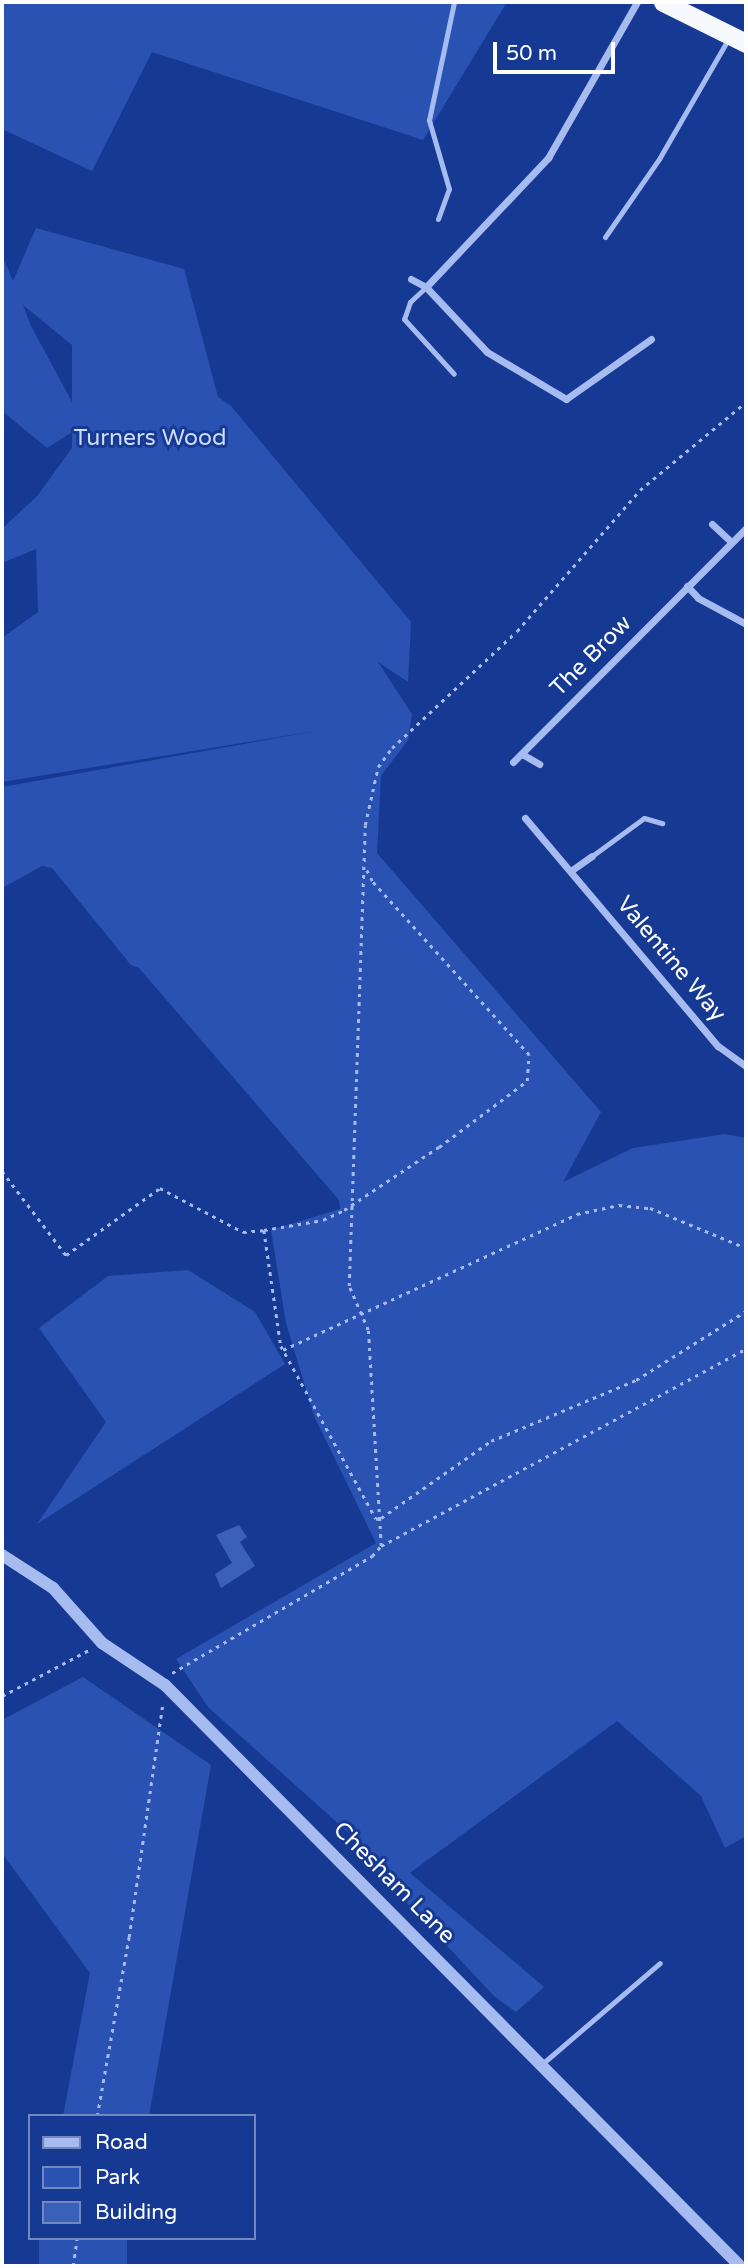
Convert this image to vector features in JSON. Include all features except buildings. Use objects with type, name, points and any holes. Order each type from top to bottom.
[{"type":"highway","points":[[663,2],[738,39]]},
{"type":"street","points":[[426,287],[548,158],[637,2]]},
{"type":"street","points":[[411,279],[426,287],[487,352],[565,399],[651,339]]},
{"type":"street","points":[[712,524],[732,542]]},
{"type":"street","name":"The Brow","points":[[513,762],[746,528]]},
{"type":"street","points":[[687,586],[698,598],[746,624]]},
{"type":"street","points":[[522,754],[539,764]]},
{"type":"street","name":"Valentine Way","points":[[526,818],[718,1046],[746,1066]]},
{"type":"street","points":[[572,870],[592,856]]},
{"type":"street","name":"Chesham Lane","points":[[2,1555],[52,1588],[102,1643],[162,1683],[740,2264]]},
{"type":"lane","points":[[438,219],[449,189],[429,120],[454,2]]},
{"type":"lane","points":[[605,237],[738,39]]},
{"type":"lane","points":[[426,287],[410,302],[404,319],[454,374]]},
{"type":"lane","points":[[592,856],[644,818],[662,823]]},
{"type":"lane","points":[[542,2064],[660,1963]]},
{"type":"path","points":[[380,1546],[382,1518],[368,1330],[349,1286],[364,864],[372,789],[378,767],[392,748],[517,631],[640,490],[746,402]]},
{"type":"path","points":[[2,1171],[66,1255],[160,1188],[243,1232],[323,1220],[439,1147],[527,1081],[529,1055],[372,881],[364,864]]},
{"type":"path","points":[[283,1350],[362,1311],[577,1214],[619,1205],[681,1219],[746,1248]]},
{"type":"path","points":[[264,1230],[283,1350],[376,1519],[382,1518],[491,1441],[636,1380],[746,1311]]},
{"type":"path","points":[[97,2114],[129,1937],[162,1683],[361,1563],[380,1546],[746,1349]]},
{"type":"path","points":[[2,1696],[102,1643]]},
{"type":"path","points":[[73,2266],[77,2240]]},
{"type":"green space","points":[[2,2],[507,2],[423,140],[152,52],[92,171],[2,129]]},
{"type":"green space","name":"Turners Wood","points":[[36,228],[184,269],[218,397],[231,406],[411,622],[408,682],[378,662],[412,714],[408,740],[381,776],[377,853],[601,1112],[563,1182],[633,1148],[725,1134],[746,1138],[746,1836],[725,1848],[701,1796],[617,1721],[410,1873],[544,1987],[516,2012],[494,1996],[374,1868],[369,1851],[208,1707],[176,1659],[376,1543],[314,1416],[286,1323],[271,1230],[340,1209],[339,1200],[139,968],[131,965],[52,868],[42,866],[2,888],[2,787],[322,730],[2,782],[2,638],[38,612],[36,549],[2,563],[2,529],[38,495],[72,448],[72,432],[47,448],[2,411],[2,255],[13,281]],"holes":[[[23,305],[72,345],[72,402],[31,326]]]},
{"type":"green space","points":[[188,1270],[255,1312],[285,1364],[37,1524],[106,1422],[39,1328],[108,1276]]},
{"type":"green space","points":[[83,1677],[211,1765],[149,2114],[63,2114],[90,1973],[2,1853],[2,1720]]},
{"type":"green space","points":[[39,2240],[127,2240],[127,2266],[39,2266]]}]
